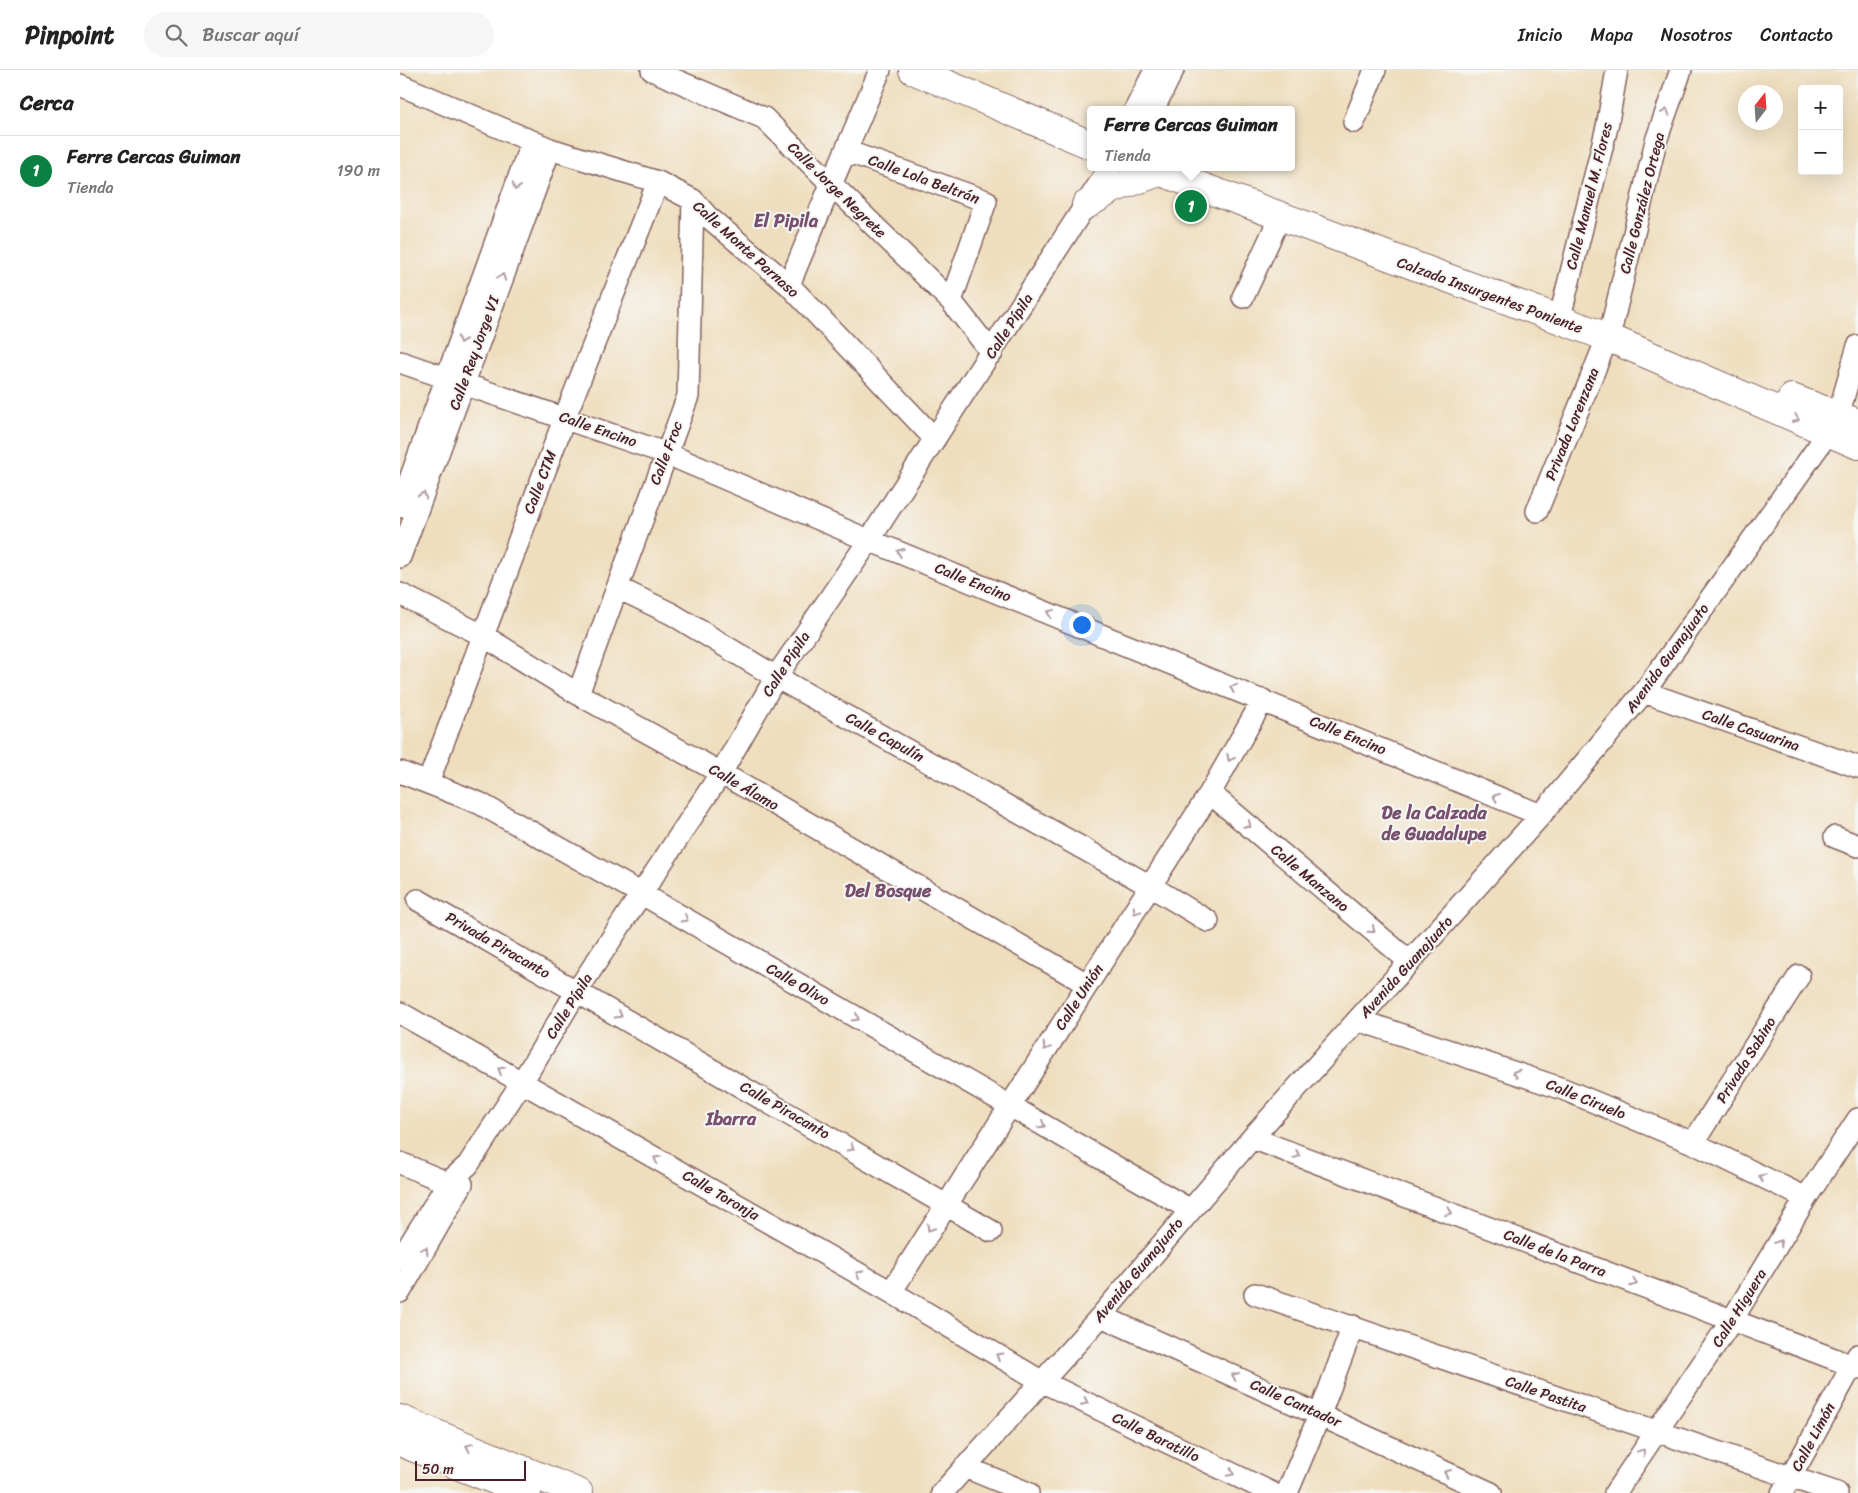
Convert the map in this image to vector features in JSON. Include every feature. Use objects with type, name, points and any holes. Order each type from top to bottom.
[{"type":"main road","points":[[913,70],[982,91],[1087,129]]},
{"type":"main road","points":[[950,70],[982,91],[1087,143]]},
{"type":"main road","points":[[1086,205],[1112,189],[1149,171]]},
{"type":"main road","name":"Calzada Insurgentes Poniente","points":[[1164,171],[1198,177],[1609,333],[1841,424],[1858,445]]},
{"type":"main road","name":"Calzada Insurgentes Poniente","points":[[1198,177],[1280,217],[1560,315]]},
{"type":"main road","points":[[400,1419],[549,1487],[579,1493]]},
{"type":"main road","points":[[400,1442],[527,1493]]},
{"type":"street","name":"Calle Jorge Negrete","points":[[652,70],[764,118],[951,302],[992,353]]},
{"type":"street","points":[[789,285],[830,183],[846,151],[880,70]]},
{"type":"street","points":[[1137,106],[1155,70]]},
{"type":"street","points":[[1155,106],[1173,70]]},
{"type":"street","points":[[1354,122],[1375,70]]},
{"type":"street","name":"Calle Manuel M. Flores","points":[[1560,315],[1607,127],[1617,70]]},
{"type":"street","name":"Calle González Ortega","points":[[1609,333],[1656,141],[1681,70]]},
{"type":"street","name":"Calle Monte Parnaso","points":[[400,85],[541,145],[658,182],[694,200],[707,216],[789,285],[934,439]]},
{"type":"street","name":"Calle Rey Jorge VI","points":[[400,557],[455,382],[541,145]]},
{"type":"street","name":"Calle Lola Beltrán","points":[[846,151],[986,201],[951,302]]},
{"type":"street","name":"Calle Pípila","points":[[454,1186],[522,1082],[577,991],[721,773],[776,677],[870,539],[992,353],[1107,171]]},
{"type":"street","name":"Calle CTM","points":[[428,783],[565,417],[658,182]]},
{"type":"street","name":"Calle Froc","points":[[578,694],[618,588],[665,453],[688,396],[694,200]]},
{"type":"street","points":[[1243,297],[1280,217]]},
{"type":"street","name":"Privada Lorenzana","points":[[1537,511],[1609,333]]},
{"type":"street","name":"Avenida Guanajuato","points":[[942,1493],[1101,1316],[1189,1209],[1541,815],[1644,692],[1841,424],[1858,346]]},
{"type":"street","name":"Calle Encino","points":[[400,362],[455,382],[565,417],[665,453],[1541,815]]},
{"type":"street","name":"Calle Rey Jorge VI","points":[[400,507],[455,382]]},
{"type":"street","name":"Calle Capulín","points":[[618,588],[672,614],[776,677],[1152,887],[1208,921]]},
{"type":"street","name":"Calle Álamo","points":[[400,594],[482,635],[578,694],[721,773],[1087,984]]},
{"type":"street","name":"Calle Casuarina","points":[[1644,692],[1858,767]]},
{"type":"street","name":"Calle Unión","points":[[891,1292],[1087,984],[1152,887],[1210,794],[1263,700]]},
{"type":"street","name":"Calle Olivo","points":[[400,772],[479,803],[642,894],[1189,1209]]},
{"type":"street","name":"Calle Manzano","points":[[1210,794],[1410,962]]},
{"type":"street","points":[[1836,837],[1858,846]]},
{"type":"street","name":"Privada Piracanto","points":[[418,900],[577,991]]},
{"type":"street","name":"Privada Sabino","points":[[1692,1143],[1799,976]]},
{"type":"street","name":"Calle Piracanto","points":[[577,991],[992,1231]]},
{"type":"street","name":"Calle Toronja","points":[[400,1013],[891,1292],[1041,1381]]},
{"type":"street","name":"Calle Ciruelo","points":[[1358,1020],[1563,1088],[1692,1143],[1806,1198]]},
{"type":"street","name":"Calle Higuera","points":[[1615,1493],[1732,1320],[1806,1198],[1858,1119]]},
{"type":"street","name":"Calle de la Parra","points":[[1252,1138],[1732,1320],[1856,1363]]},
{"type":"street","points":[[400,1163],[454,1186]]},
{"type":"street","points":[[400,1260],[454,1186]]},
{"type":"street","points":[[400,1292],[454,1186]]},
{"type":"street","name":"Calle Pastita","points":[[1255,1294],[1353,1326],[1656,1432],[1787,1485],[1837,1493]]},
{"type":"street","name":"Calle Cantador","points":[[1101,1316],[1491,1493]]},
{"type":"street","points":[[1286,1493],[1320,1414],[1353,1326]]},
{"type":"street","name":"Calle Limón","points":[[1787,1485],[1856,1363]]},
{"type":"street","name":"Calle Baratillo","points":[[1041,1381],[1272,1493]]},
{"type":"street","points":[[965,1467],[1028,1493]]},
{"type":"place","name":"Ferre Cercas Guiman","points":[[1191,206]]},
{"type":"district","name":"El Pipila","points":[[786,221]]},
{"type":"district","name":"De la Calzada de Guadalupe","points":[[1434,823]]},
{"type":"district","name":"Del Bosque","points":[[888,891]]},
{"type":"district","name":"Ibarra","points":[[731,1119]]}]
